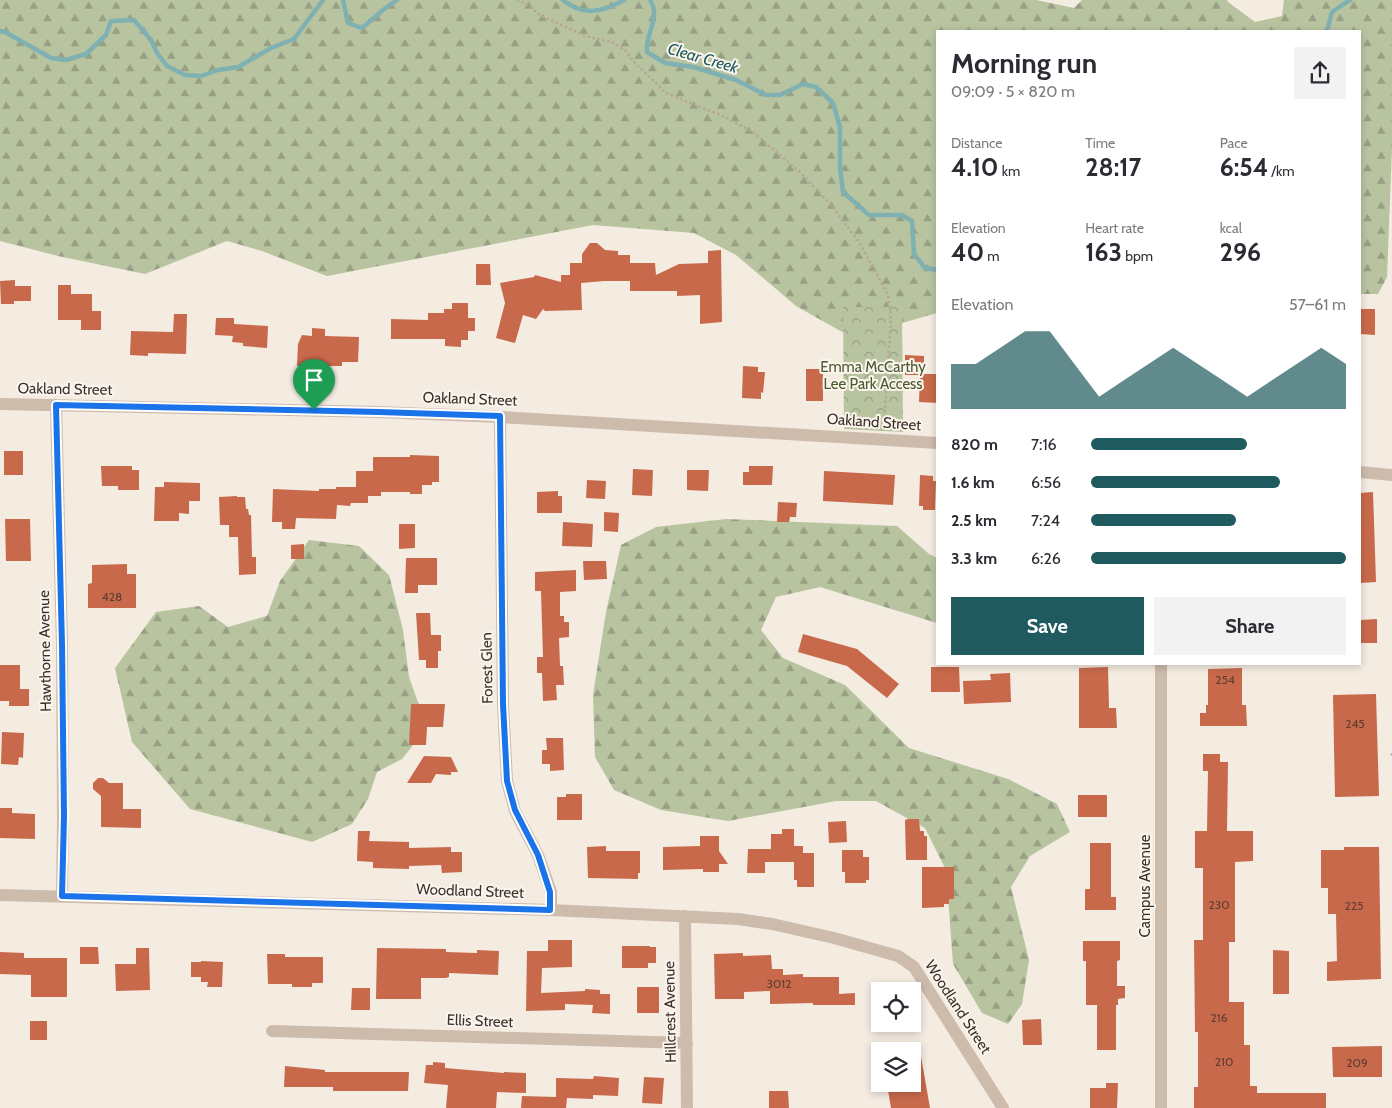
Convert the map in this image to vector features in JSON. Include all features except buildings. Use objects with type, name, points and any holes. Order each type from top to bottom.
[{"type":"street","name":"Oakland Street","points":[[0,404],[369,411],[500,416],[936,442]]},
{"type":"street","name":"Hawthorne Avenue","points":[[56,405],[64,816],[62,896]]},
{"type":"street","name":"Forest Glen","points":[[500,416],[503,704],[507,781],[515,810],[538,855],[548,883],[550,910]]},
{"type":"street","points":[[1361,472],[1392,475]]},
{"type":"street","name":"Campus Avenue","points":[[1161,665],[1161,1108]]},
{"type":"street","name":"Woodland Street","points":[[0,895],[550,910],[738,919],[772,924],[852,943],[898,956],[907,961],[914,967],[1003,1108]]},
{"type":"street","name":"Hillcrest Avenue","points":[[685,916],[687,1108]]},
{"type":"street","name":"Ellis Street","points":[[272,1031],[687,1043]]},
{"type":"path","points":[[517,0],[540,15],[585,36],[612,42],[626,51],[635,63],[666,93],[725,117],[754,133],[800,172],[831,205],[859,242],[888,295],[891,318],[884,426]]},
{"type":"green space","points":[[0,0],[1036,0],[1074,8],[1082,0],[1227,0],[1255,22],[1282,16],[1284,0],[1392,0],[1392,149],[1387,277],[1378,294],[1361,294],[1361,30],[936,30],[936,313],[902,323],[844,333],[796,306],[736,255],[694,233],[593,225],[327,276],[262,251],[227,241],[145,274],[58,256],[0,241]]},
{"type":"green space","name":"Emma McCarthy Lee Park Access","points":[[843,307],[902,307],[903,432],[844,429]]},
{"type":"green space","points":[[726,519],[897,526],[929,554],[936,558],[936,623],[820,587],[776,597],[761,630],[783,658],[845,685],[909,748],[1008,779],[1057,804],[1070,832],[1030,856],[1011,887],[1029,960],[1022,1004],[1008,1024],[982,1013],[953,964],[946,870],[925,828],[876,801],[836,801],[728,821],[661,810],[614,790],[595,757],[593,695],[606,612],[621,545],[656,527]]},
{"type":"green space","points":[[309,540],[359,546],[389,575],[403,630],[409,677],[427,728],[402,759],[377,772],[368,799],[352,824],[312,842],[190,809],[132,742],[115,668],[156,612],[199,606],[228,627],[267,616],[280,581]]},
{"type":"waterway","name":"Clear Creek","points":[[0,31],[51,58],[66,60],[86,54],[106,35],[111,21],[134,20],[151,40],[157,53],[167,66],[185,75],[201,76],[218,70],[238,67],[271,48],[294,39],[323,0]]},
{"type":"waterway","name":"Clear Creek","points":[[343,0],[348,23],[362,28],[397,0]]},
{"type":"waterway","name":"Clear Creek","points":[[563,0],[578,9],[586,11],[601,10],[624,0]]},
{"type":"waterway","name":"Clear Creek","points":[[650,0],[654,9],[654,17],[647,42],[647,52],[665,63],[693,67],[736,80],[766,95],[780,95],[803,84],[816,87],[833,103],[840,127],[840,168],[843,192],[869,215],[902,215],[912,221],[914,254],[925,268],[936,270]]},
{"type":"waterway","name":"Clear Creek","points":[[1327,30],[1332,12],[1350,0]]},
{"type":"route","points":[[56,405],[314,410],[500,416],[503,704],[507,781],[515,810],[538,855],[550,892],[550,910],[62,896],[64,816],[62,645],[56,466],[56,405]]}]
